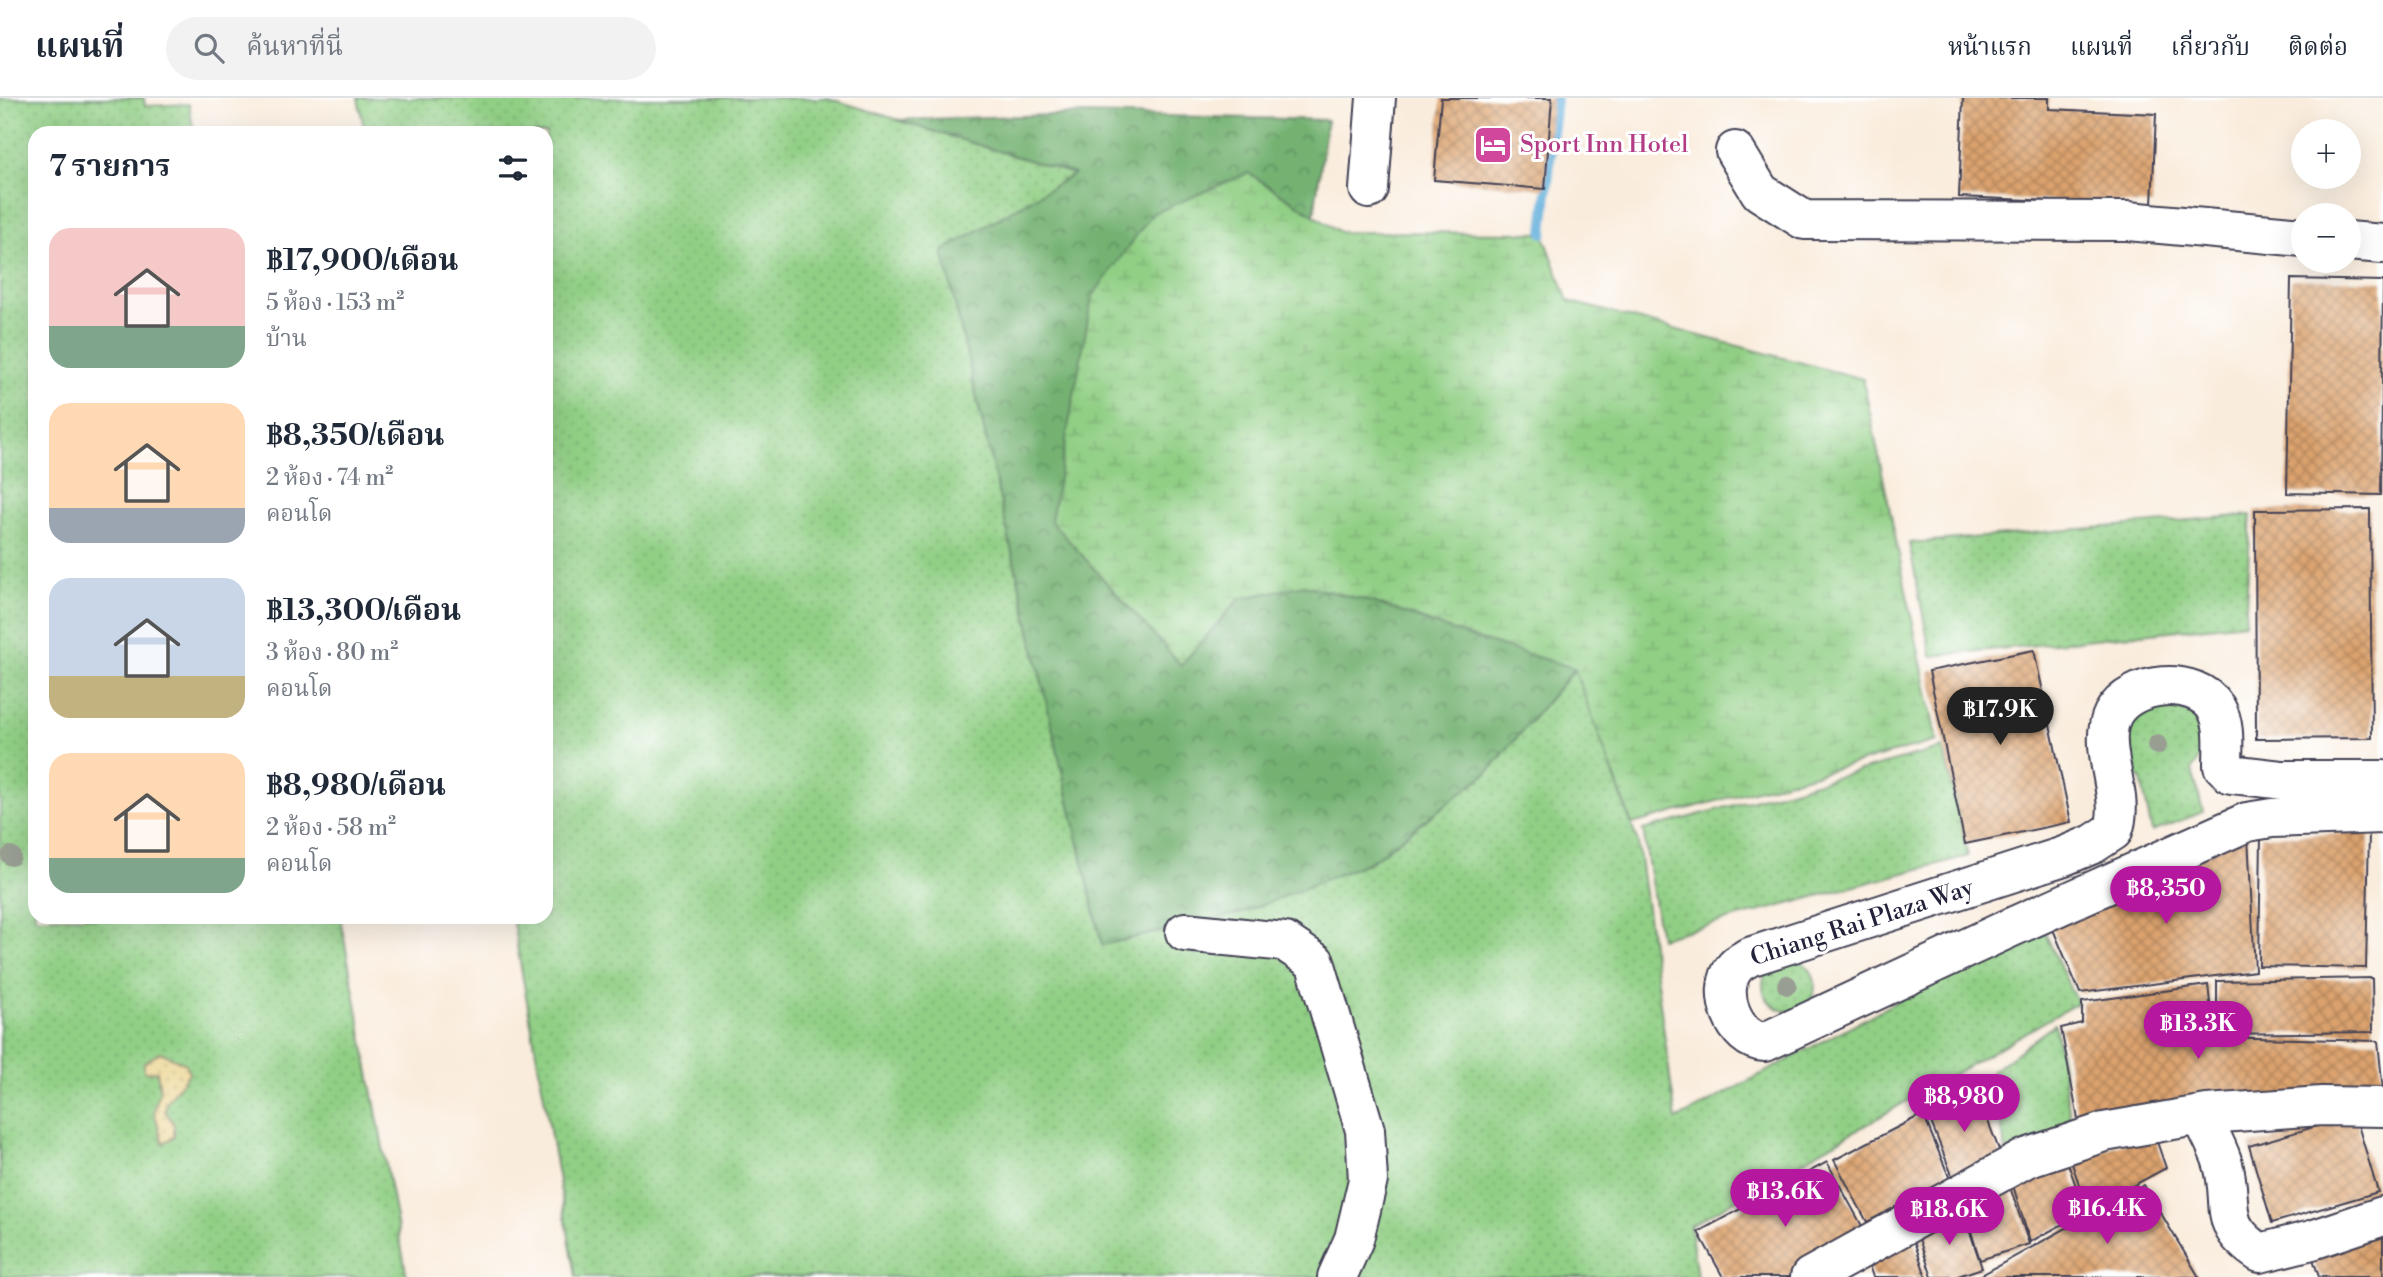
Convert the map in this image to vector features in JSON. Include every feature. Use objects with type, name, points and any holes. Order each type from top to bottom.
[{"type":"lane","points":[[1369,189],[1376,98]]},
{"type":"lane","points":[[1735,152],[1760,192],[1804,220],[2128,221],[2291,236]]},
{"type":"lane","points":[[2361,242],[2383,244]]},
{"type":"lane","name":"Chiang Rai Plaza Way","points":[[2223,766],[2222,724],[2216,708],[2203,694],[2175,687],[2151,687],[2125,697],[2112,716],[2111,775],[2119,807],[2113,831],[2093,844],[2064,856],[1749,957],[1734,968],[1728,988],[1731,1014],[1737,1029],[1751,1042],[1765,1042],[1780,1037],[2012,927],[2236,828],[2272,818],[2383,814]]},
{"type":"lane","points":[[2223,766],[2231,774],[2283,780],[2383,780]]},
{"type":"lane","points":[[2223,766],[2236,828]]},
{"type":"lane","points":[[1185,932],[1285,942],[1315,962],[1365,1130],[1368,1167],[1368,1180],[1354,1239],[1337,1277]]},
{"type":"lane","points":[[1810,1277],[2026,1157],[2104,1132],[2201,1115],[2322,1106],[2383,1107]]},
{"type":"lane","points":[[2201,1115],[2222,1162],[2230,1220],[2238,1239],[2260,1253],[2312,1240],[2383,1216]]},
{"type":"green space","points":[[0,98],[144,98],[145,106],[189,104],[193,126],[28,126],[28,924],[341,924],[407,1277],[0,1277]]},
{"type":"green space","points":[[358,98],[828,98],[1075,174],[1057,739],[1103,945],[1487,773],[1575,668],[1638,843],[1676,1120],[2041,924],[2077,1003],[1690,1226],[1697,1277],[576,1277],[513,924],[553,924],[553,126],[364,126]]},
{"type":"green space","points":[[1086,114],[1327,120],[1314,215],[1248,173],[1181,665],[1239,599],[1303,585],[1373,602],[1471,637],[1575,668],[1487,773],[1372,861],[1242,913],[1102,945],[943,251],[1074,174],[896,120]]},
{"type":"green space","points":[[1248,173],[1340,232],[1543,233],[1568,301],[1863,379],[1937,741],[1632,824],[1574,668],[1471,637],[1373,602],[1304,585],[1239,599],[1181,665],[1051,521],[1092,297],[1152,214]]},
{"type":"green space","points":[[2251,515],[2245,623],[1931,656],[1909,543]]},
{"type":"green space","points":[[2161,706],[2184,710],[2197,722],[2200,729],[2202,746],[2192,769],[2203,812],[2152,832],[2141,779],[2124,763],[2119,731],[2132,714]]},
{"type":"green space","points":[[1943,748],[1968,856],[1660,938],[1643,830]]},
{"type":"green space","points":[[1789,959],[1799,961],[1807,967],[1813,975],[1813,995],[1807,1003],[1799,1009],[1789,1011],[1779,1009],[1771,1003],[1765,995],[1763,985],[1765,975],[1771,967],[1779,961]]},
{"type":"green space","points":[[2055,1024],[2073,1134],[2006,1151],[1991,1072]]},
{"type":"sand","points":[[160,1052],[186,1064],[189,1073],[167,1101],[165,1111],[174,1124],[174,1137],[163,1143],[154,1111],[160,1090],[157,1071],[144,1072],[144,1063]]},
{"type":"building","name":"Sport Inn Hotel","points":[[1441,98],[1552,98],[1545,189],[1434,180]]},
{"type":"building","points":[[1963,98],[2049,98],[2049,109],[2156,114],[2152,205],[1959,197]]},
{"type":"building","points":[[2291,279],[2383,281],[2381,495],[2287,493]]},
{"type":"building","points":[[2370,509],[2372,738],[2256,739],[2255,510]]},
{"type":"building","points":[[2034,650],[2071,822],[1965,844],[1929,671]]},
{"type":"building","points":[[2369,832],[2366,968],[2259,966],[2261,836]]},
{"type":"building","points":[[2248,836],[2255,971],[2080,993],[2049,920]]},
{"type":"building","points":[[2372,978],[2373,1032],[2217,1034],[2217,981]]},
{"type":"building","points":[[2208,985],[2214,1037],[2378,1041],[2383,1091],[2079,1125],[2061,1028],[2082,1023],[2082,1002]]},
{"type":"building","points":[[1975,1088],[2003,1160],[1954,1180],[1925,1107]]},
{"type":"building","points":[[1923,1114],[1950,1179],[1867,1222],[1834,1160]]},
{"type":"building","points":[[2355,1115],[2378,1192],[2272,1223],[2249,1146]]},
{"type":"building","points":[[2154,1133],[2166,1168],[2088,1210],[2071,1161]]},
{"type":"building","points":[[2065,1155],[2085,1212],[2030,1242],[2009,1172]]},
{"type":"building","points":[[1827,1162],[1867,1235],[1790,1277],[1723,1277],[1698,1232]]},
{"type":"building","points":[[2144,1185],[2199,1277],[1978,1277]]},
{"type":"building","points":[[2010,1187],[2029,1244],[1980,1260],[1962,1203]]},
{"type":"building","points":[[1963,1211],[1982,1268],[1955,1277],[1932,1277],[1915,1227]]},
{"type":"building","points":[[2383,1232],[2383,1277],[2319,1277],[2312,1256]]},
{"type":"building","points":[[1914,1241],[1926,1277],[1873,1277],[1866,1257]]},
{"type":"waterway","points":[[1543,233],[1556,98]]},
{"type":"place","name":"Sport Inn Hotel","points":[[1493,145]]}]
